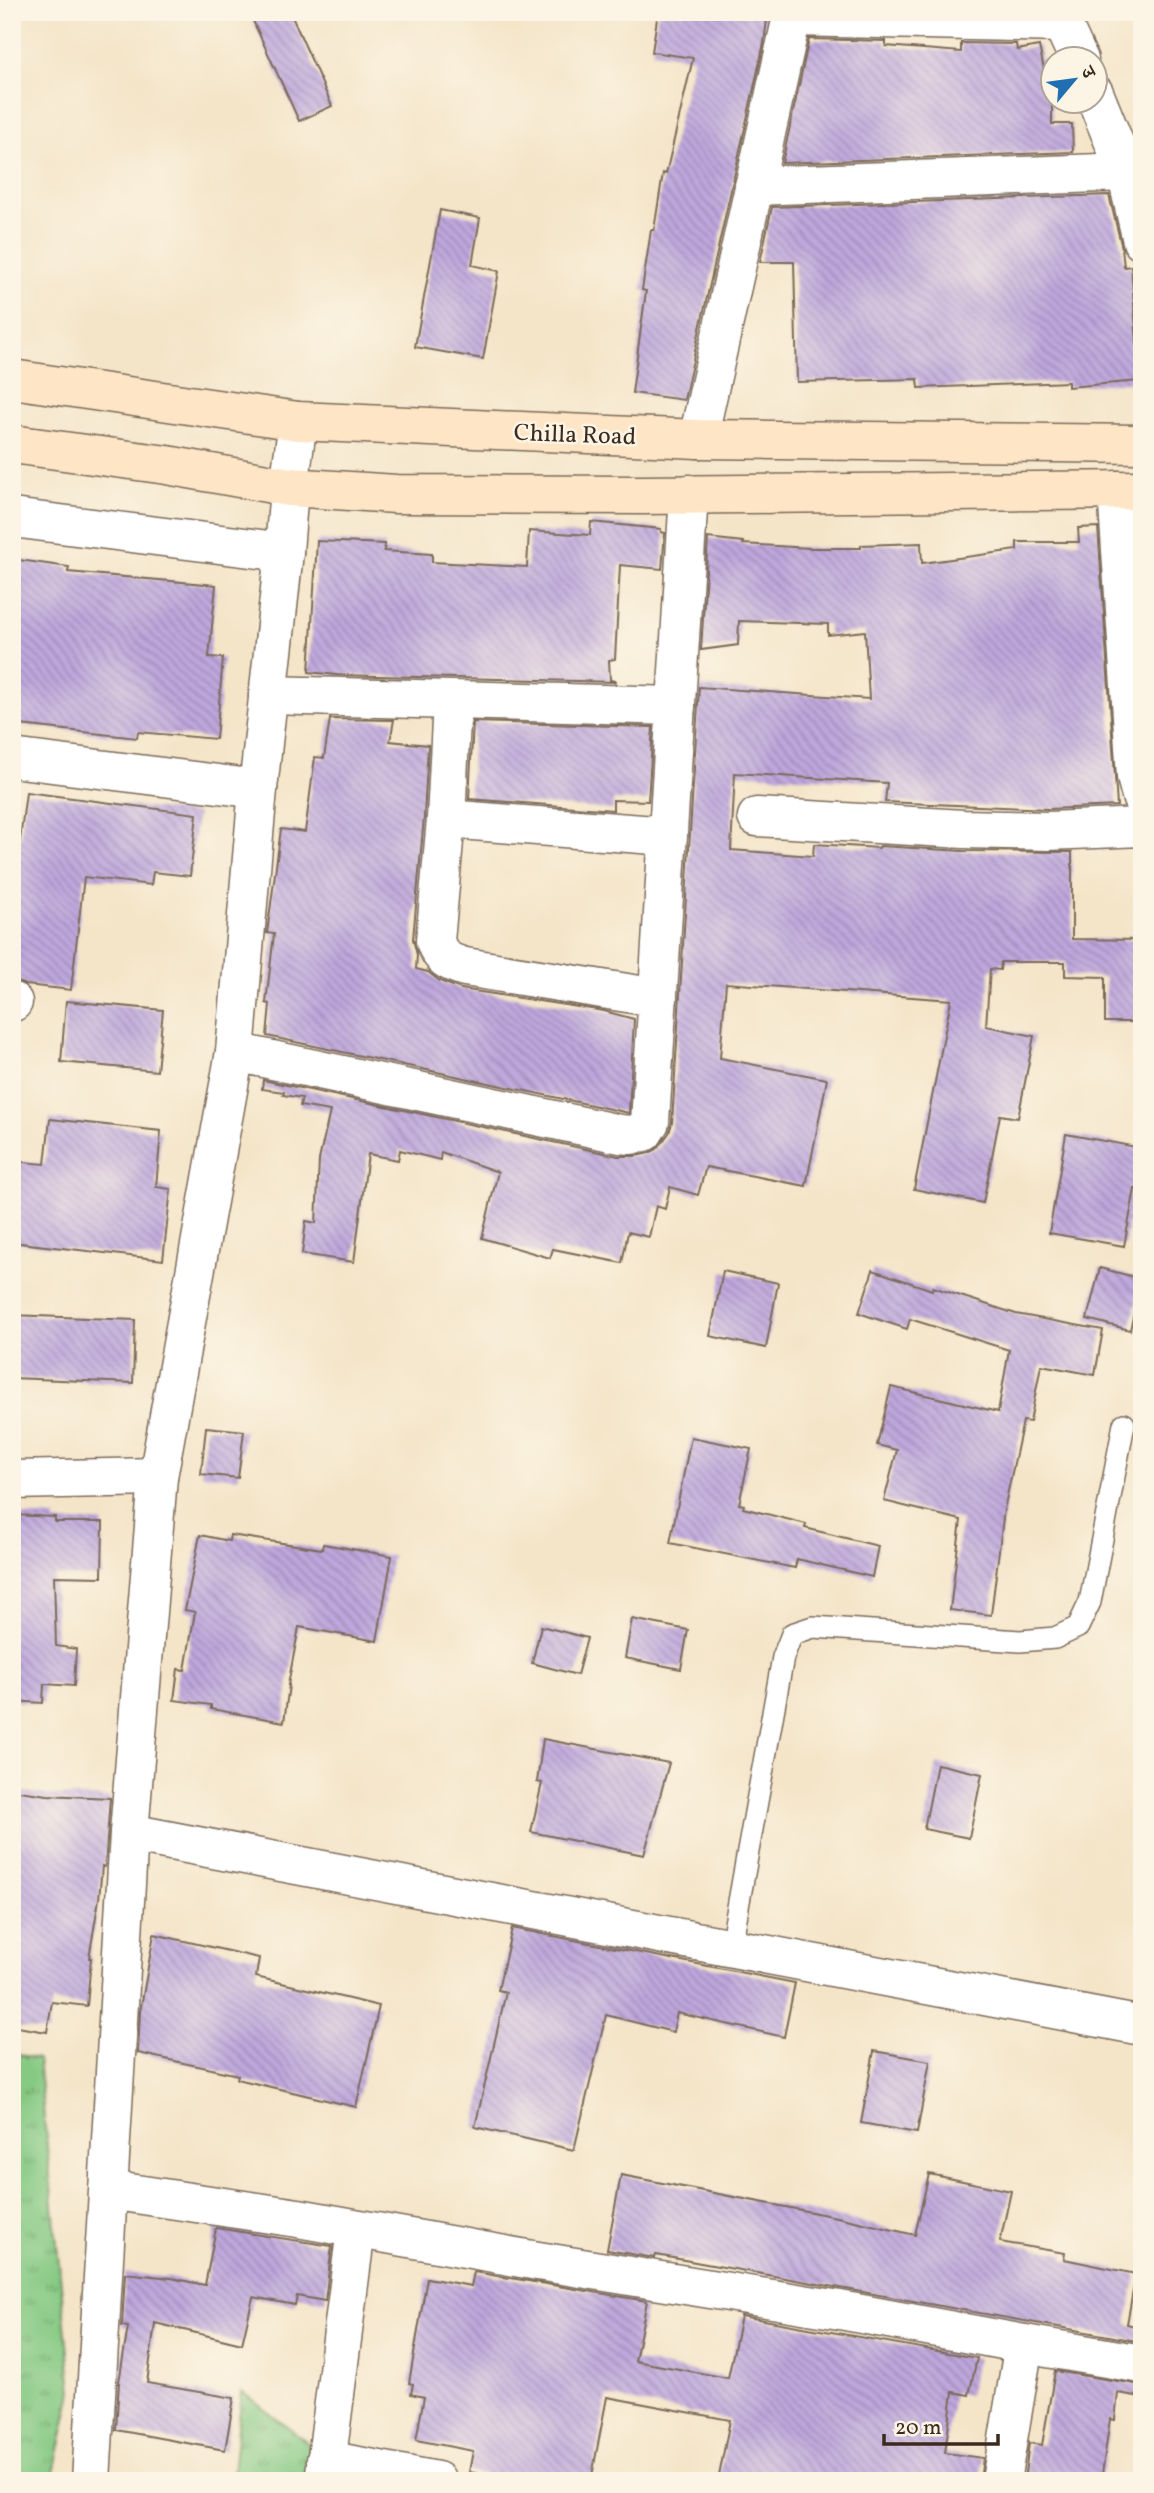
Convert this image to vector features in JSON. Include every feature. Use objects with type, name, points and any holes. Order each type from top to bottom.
[{"type":"main road","name":"Chilla Road","points":[[12,379],[298,421],[698,439],[1142,444]]},
{"type":"main road","points":[[12,444],[167,465],[289,486],[448,496],[1130,490]]},
{"type":"street","points":[[698,439],[792,15],[1059,18],[1072,46]]},
{"type":"street","points":[[1103,116],[1126,172],[1142,241]]},
{"type":"street","points":[[754,186],[1126,172]]},
{"type":"street","points":[[91,2481],[129,1833],[158,1477],[235,1052],[258,789],[298,421]]},
{"type":"street","points":[[1130,490],[1136,777],[1142,799]]},
{"type":"street","points":[[235,1052],[631,1135],[644,1132],[650,1122],[690,494]]},
{"type":"street","points":[[12,519],[284,552]]},
{"type":"street","points":[[268,695],[676,706]]},
{"type":"street","points":[[452,701],[446,819],[435,941],[439,954],[447,962],[465,967],[657,998]]},
{"type":"street","points":[[12,758],[258,789]]},
{"type":"street","points":[[757,817],[964,829],[1048,831],[1142,827]]},
{"type":"street","points":[[446,819],[668,836]]},
{"type":"street","points":[[12,1480],[158,1477]]},
{"type":"street","points":[[129,1833],[1142,2026]]},
{"type":"street","points":[[109,2190],[356,2228],[1142,2364]]},
{"type":"street","points":[[356,2228],[325,2471],[437,2481]]},
{"type":"street","points":[[1001,2481],[1024,2344]]},
{"type":"lane","points":[[731,1946],[783,1657],[792,1634],[813,1627],[1020,1641],[1055,1638],[1078,1627],[1090,1602],[1124,1424]]},
{"type":"green space","points":[[12,2053],[38,2059],[72,2392],[52,2481],[12,2481]]},
{"type":"green space","points":[[242,2392],[356,2481],[232,2481]]},
{"type":"building","points":[[249,12],[290,12],[332,106],[299,121]]},
{"type":"building","points":[[658,12],[768,12],[764,43],[684,400],[632,393],[651,230],[654,230],[663,173],[666,174],[693,58],[652,52]]},
{"type":"building","points":[[809,39],[886,41],[886,46],[961,52],[961,43],[1016,44],[1017,50],[1038,46],[1038,116],[1052,116],[1052,124],[1072,124],[1073,152],[782,163]]},
{"type":"building","points":[[1109,195],[1124,267],[1131,266],[1140,381],[1068,387],[1068,382],[919,388],[918,379],[797,382],[794,262],[760,262],[772,207]]},
{"type":"building","points":[[440,210],[480,218],[472,265],[499,271],[483,359],[415,347]]},
{"type":"building","points":[[591,522],[661,529],[661,532],[665,533],[662,569],[620,565],[615,659],[609,660],[610,680],[616,682],[309,672],[317,541],[385,544],[384,551],[432,554],[432,562],[527,567],[529,531],[590,535]]},
{"type":"building","points":[[1098,527],[1117,806],[1048,809],[885,802],[887,783],[735,773],[731,850],[813,856],[814,844],[963,851],[1072,852],[1072,939],[1142,940],[1142,1022],[1105,1022],[1105,977],[1065,976],[1065,962],[1001,962],[1000,970],[990,969],[986,1026],[1034,1036],[1018,1118],[1000,1115],[983,1203],[914,1189],[951,1000],[726,983],[720,1058],[827,1079],[806,1186],[706,1167],[698,1195],[670,1187],[665,1209],[656,1206],[649,1237],[628,1232],[622,1263],[553,1249],[550,1258],[482,1238],[498,1172],[441,1152],[440,1160],[400,1150],[398,1160],[368,1154],[354,1262],[302,1254],[306,1221],[316,1223],[319,1160],[330,1111],[300,1106],[302,1098],[262,1089],[263,1080],[618,1156],[649,1153],[657,1149],[669,1133],[672,1123],[699,687],[869,699],[865,631],[828,635],[828,624],[739,621],[738,645],[701,650],[708,538],[743,544],[811,548],[861,548],[861,545],[921,543],[922,563],[1017,550],[1017,542],[1079,542],[1078,528]]},
{"type":"building","points":[[19,560],[69,567],[68,572],[216,585],[209,657],[223,658],[216,739],[138,732],[137,738],[12,724],[12,620]]},
{"type":"building","points":[[330,719],[394,720],[390,741],[428,745],[413,939],[417,955],[416,969],[428,972],[440,981],[461,989],[604,1011],[634,1019],[629,1113],[267,1036],[270,1004],[266,1003],[274,934],[267,933],[281,829],[305,832],[315,757],[324,758]]},
{"type":"building","points":[[473,722],[653,727],[648,801],[613,800],[613,810],[469,799]]},
{"type":"building","points":[[26,792],[197,814],[190,876],[153,872],[151,885],[84,877],[71,990],[26,985],[12,980],[12,904]]},
{"type":"building","points":[[66,1001],[163,1010],[157,1071],[61,1062]]},
{"type":"building","points":[[50,1119],[161,1131],[156,1187],[171,1189],[163,1260],[12,1242],[12,1161],[45,1164]]},
{"type":"building","points":[[1066,1134],[1142,1148],[1142,1189],[1135,1189],[1124,1246],[1049,1233]]},
{"type":"building","points":[[1100,1268],[1142,1279],[1130,1330],[1087,1319]]},
{"type":"building","points":[[873,1270],[1016,1314],[1103,1330],[1095,1375],[1041,1365],[1030,1422],[1023,1421],[1004,1510],[991,1615],[950,1610],[961,1520],[884,1501],[897,1450],[877,1445],[891,1387],[998,1412],[1009,1350],[910,1319],[907,1329],[859,1313]]},
{"type":"building","points":[[723,1271],[778,1283],[766,1348],[710,1336]]},
{"type":"building","points":[[12,1315],[135,1320],[133,1383],[12,1378]]},
{"type":"building","points":[[206,1427],[244,1431],[238,1478],[201,1474]]},
{"type":"building","points":[[691,1437],[751,1449],[739,1504],[744,1505],[743,1508],[806,1524],[805,1528],[878,1546],[872,1577],[797,1559],[795,1568],[670,1543]]},
{"type":"building","points":[[12,1515],[55,1517],[55,1522],[103,1522],[102,1577],[54,1576],[56,1646],[76,1649],[74,1686],[44,1684],[43,1703],[12,1701]]},
{"type":"building","points":[[200,1535],[229,1541],[230,1535],[322,1549],[323,1544],[392,1556],[377,1641],[299,1627],[284,1722],[211,1709],[211,1705],[174,1700],[178,1669],[185,1670],[195,1612],[185,1610]]},
{"type":"building","points":[[632,1619],[688,1630],[681,1669],[625,1658]]},
{"type":"building","points":[[541,1626],[587,1638],[577,1675],[532,1663]]},
{"type":"building","points":[[543,1739],[669,1763],[644,1855],[531,1832],[542,1783],[537,1782]]},
{"type":"building","points":[[937,1764],[982,1774],[969,1838],[924,1829]]},
{"type":"building","points":[[12,1790],[47,1795],[110,1798],[105,1867],[102,1866],[89,1958],[87,2006],[52,2002],[47,2032],[17,2027],[17,2022],[12,2021]]},
{"type":"building","points":[[512,1928],[795,1983],[784,2037],[677,2013],[673,2032],[606,2015],[574,2150],[475,2127],[506,1992],[498,1990]]},
{"type":"building","points":[[154,1934],[259,1958],[256,1977],[379,2006],[356,2107],[237,2079],[238,2075],[138,2053],[140,2012]]},
{"type":"building","points":[[874,2051],[930,2061],[917,2133],[861,2123]]},
{"type":"building","points":[[929,2174],[1011,2191],[1000,2242],[1065,2253],[1064,2259],[1136,2274],[1127,2324],[1142,2328],[1142,2342],[656,2255],[655,2258],[607,2250],[621,2175],[915,2235]]},
{"type":"building","points":[[216,2228],[332,2246],[325,2301],[297,2296],[295,2305],[253,2297],[242,2344],[155,2323],[147,2383],[234,2398],[225,2450],[116,2430],[119,2382],[128,2327],[122,2326],[125,2273],[205,2285]]},
{"type":"building","points":[[474,2272],[647,2301],[635,2361],[728,2378],[741,2316],[977,2358],[969,2395],[953,2392],[945,2453],[983,2458],[980,2481],[718,2481],[730,2420],[607,2397],[591,2481],[518,2481],[469,2472],[473,2451],[416,2440],[424,2397],[411,2394],[413,2384],[409,2383],[427,2278],[471,2286]]},
{"type":"building","points":[[1055,2371],[1142,2385],[1142,2397],[1118,2393],[1115,2420],[1110,2419],[1101,2481],[1024,2481],[1029,2443],[1042,2445]]}]
